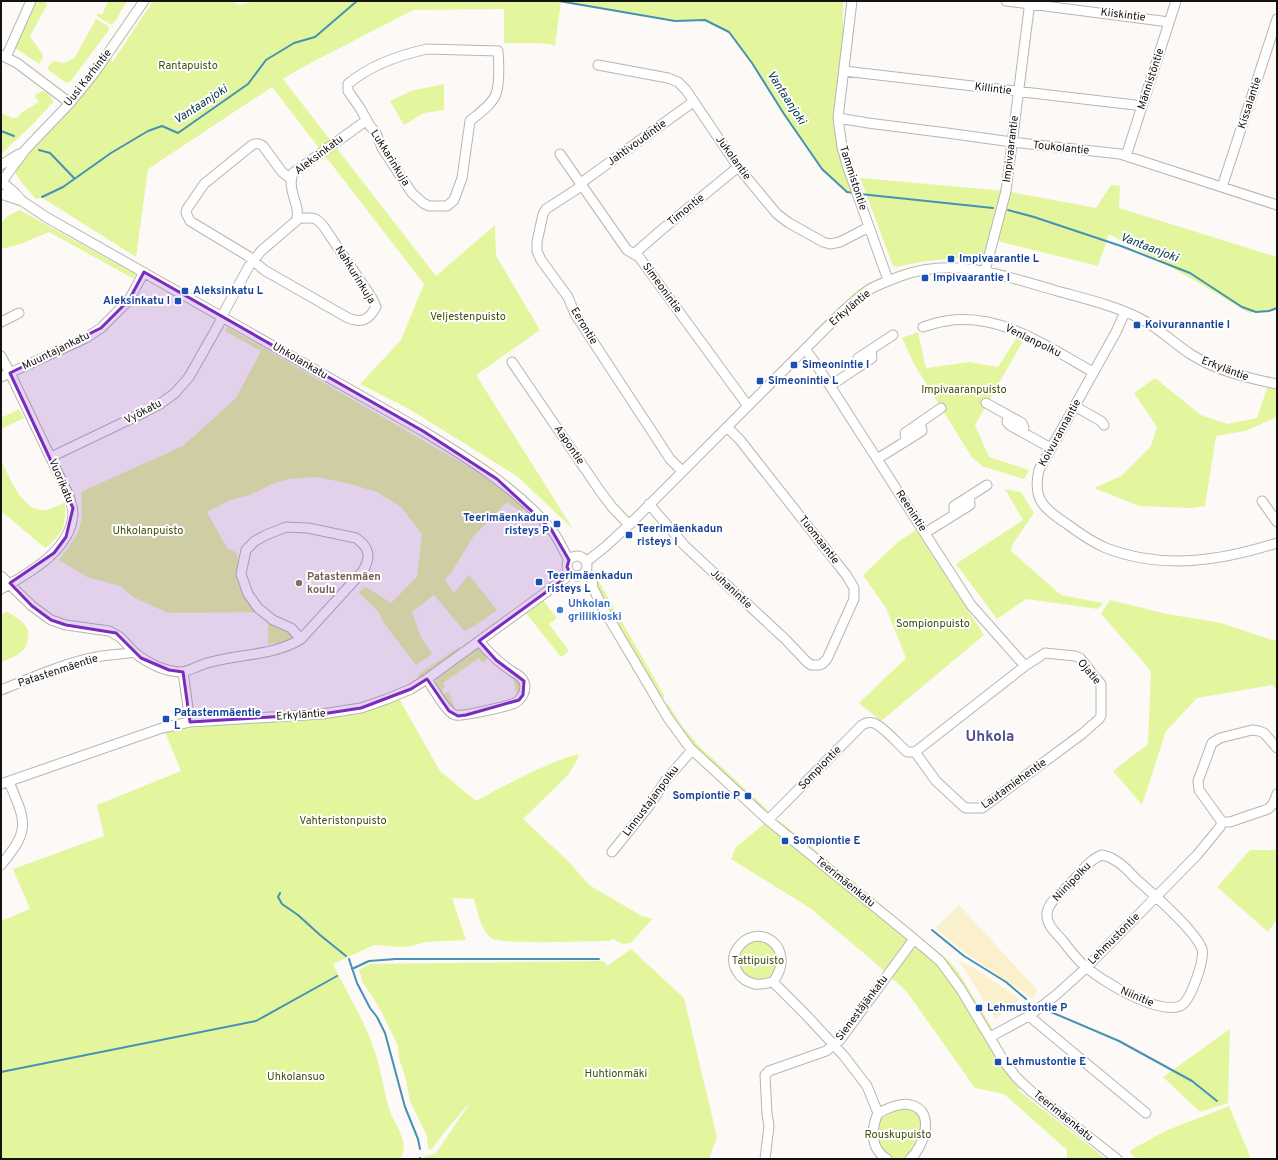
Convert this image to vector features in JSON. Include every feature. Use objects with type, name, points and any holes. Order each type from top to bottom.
[{"type":"street","points":[[31,1],[4,56],[17,63],[70,103]]},
{"type":"street","name":"Uusi Karhintie","points":[[2,182],[25,150],[70,103],[95,72],[144,1]]},
{"type":"street","name":"Tammistontie","points":[[852,1],[838,118],[842,147],[888,280]]},
{"type":"street","name":"Kiiskintie","points":[[1006,1],[1030,2],[1169,22]]},
{"type":"street","name":"Männistöntie","points":[[1126,156],[1176,1]]},
{"type":"street","name":"Impivaarantie","points":[[985,271],[1006,191],[1030,2]]},
{"type":"street","name":"Kissalantie","points":[[1222,188],[1277,19]]},
{"type":"street","name":"Lukkarinkuja","points":[[427,49],[498,51],[496,94],[491,102],[470,121],[462,178],[454,200],[448,206],[429,206],[423,203],[412,193],[382,148],[376,133],[367,120],[348,91],[348,84],[356,77],[390,61],[427,49]]},
{"type":"street","name":"Jukolantie","points":[[598,65],[668,78],[678,82],[686,90],[738,167],[777,214],[789,223],[830,244],[840,242],[869,227]]},
{"type":"street","name":"Killintie","points":[[844,71],[1142,107]]},
{"type":"street","name":"Jahtivoudintie","points":[[580,184],[694,102]]},
{"type":"street","name":"Toukolantie","points":[[838,118],[1012,142],[1120,154],[1277,205]]},
{"type":"street","name":"Aleksinkatu","points":[[297,218],[297,211],[290,185],[293,173],[367,120]]},
{"type":"street","points":[[253,260],[190,221],[186,213],[187,209],[204,184],[256,143],[263,146],[282,172],[291,179]]},
{"type":"street","name":"Uusi Karhintie","points":[[1,165],[25,150]]},
{"type":"street","name":"Simeonintie","points":[[560,154],[627,250],[639,257],[748,406]]},
{"type":"street","name":"Timontie","points":[[634,254],[738,167]]},
{"type":"street","name":"Uhkolankatu","points":[[2,182],[15,192],[22,201]]},
{"type":"street","name":"Eerontie","points":[[580,184],[546,209],[543,214],[537,242],[537,251],[541,260],[568,297],[579,321],[670,458],[682,471]]},
{"type":"street","name":"Uhkolankatu","points":[[1,194],[22,201],[46,217],[423,431],[472,461],[518,496],[551,529],[573,558],[567,567],[580,571]]},
{"type":"street","points":[[222,316],[253,260],[261,251],[294,223],[297,218]]},
{"type":"street","name":"Nahkurinkuja","points":[[253,260],[264,270],[348,318],[353,320],[364,320],[370,317],[376,307],[372,298],[320,221],[314,218],[297,218]]},
{"type":"street","name":"Erkyläntie","points":[[5,783],[162,728],[190,722],[322,714],[361,708],[411,689],[580,571],[629,525],[840,314],[871,289],[888,280],[914,271],[942,267],[962,267],[985,271],[1125,312],[1138,317],[1153,326],[1191,354],[1207,363],[1251,379],[1277,384]]},
{"type":"street","name":"Muuntajankatu","points":[[1,377],[86,338],[101,328],[129,300],[144,272]]},
{"type":"street","name":"Koivurannantie","points":[[1125,312],[1116,332],[1039,470],[1036,488],[1044,505],[1056,517],[1105,547],[1121,553],[1143,558],[1165,561],[1189,561],[1217,558],[1277,543]]},
{"type":"street","points":[[1,322],[19,313]]},
{"type":"street","name":"Vyökatu","points":[[51,457],[150,410],[175,393],[189,377],[222,316]]},
{"type":"street","name":"Venlanpolku","points":[[923,327],[945,321],[961,320],[979,320],[998,324],[1030,337],[1093,372]]},
{"type":"street","points":[[830,386],[859,367],[858,358],[893,335]]},
{"type":"street","name":"Reenintie","points":[[805,350],[814,360],[971,604],[1025,666]]},
{"type":"street","name":"Muuntajankatu","points":[[1,356],[10,373]]},
{"type":"street","name":"Aapontie","points":[[512,362],[600,491],[629,525]]},
{"type":"street","name":"Vuorikatu","points":[[1,589],[54,553],[66,537],[72,523],[72,508],[69,496],[10,373]]},
{"type":"street","points":[[986,403],[1008,416],[1007,422],[1011,426],[1051,448]]},
{"type":"street","points":[[1074,406],[1101,421],[1104,425]]},
{"type":"street","points":[[877,459],[906,441],[905,433],[941,408]]},
{"type":"street","name":"Tuomaantie","points":[[727,427],[740,440],[847,576],[854,588],[854,599],[827,659],[822,664],[818,665]]},
{"type":"street","points":[[925,533],[954,515],[954,506],[987,485]]},
{"type":"street","points":[[1262,501],[1277,522]]},
{"type":"street","name":"Juhanintie","points":[[649,504],[685,546],[785,639],[807,662],[811,665],[818,665]]},
{"type":"street","points":[[1,576],[10,583],[32,606],[51,620],[66,625],[109,630],[120,637],[141,658],[169,670],[183,672],[220,659],[282,648],[301,639],[363,570],[368,561],[367,549],[363,543],[356,538],[308,528],[286,527],[255,541],[246,550],[241,574],[248,594],[258,608],[273,620],[291,628],[301,639]]},
{"type":"street","name":"Teerimäenkatu","points":[[573,558],[582,558],[580,571],[586,584],[593,588],[604,610],[668,718],[692,750],[768,820],[940,962],[952,976],[1006,1063],[1018,1078],[1032,1092],[1116,1159]]},
{"type":"street","points":[[427,679],[449,711],[458,716],[514,703],[523,694],[525,687],[524,681],[519,675],[496,660],[479,641]]},
{"type":"street","name":"Patastenmäentie","points":[[1,690],[97,656],[125,655],[134,652]]},
{"type":"street","name":"Ojatie","points":[[1025,666],[1045,653],[1075,656],[1080,658],[1101,684],[1102,689],[1101,716],[1082,734]]},
{"type":"street","points":[[915,752],[1025,666]]},
{"type":"street","points":[[183,672],[190,722]]},
{"type":"street","name":"Sompiontie","points":[[768,820],[862,724],[874,723],[907,752],[915,752]]},
{"type":"street","points":[[1277,748],[1264,733],[1252,730],[1220,738],[1212,743],[1198,781],[1199,790],[1222,822],[1230,822],[1268,809],[1273,804],[1277,794]]},
{"type":"street","name":"Lautamiehentie","points":[[915,752],[936,781],[964,807],[979,809],[1082,734]]},
{"type":"street","name":"Linnustajanpolku","points":[[612,852],[649,806],[666,780],[692,750]]},
{"type":"street","points":[[1,865],[20,839],[23,821],[22,813],[5,783]]},
{"type":"street","name":"Lehmustontie","points":[[990,1037],[1029,1016],[1056,995],[1086,968],[1197,855],[1220,827],[1222,822]]},
{"type":"street","name":"Niinipolku","points":[[1086,968],[1050,926],[1047,915],[1051,904],[1092,861],[1102,855],[1108,856],[1117,861],[1156,897]]},
{"type":"street","name":"Niinitie","points":[[1086,968],[1114,987],[1159,1006],[1175,1007],[1185,1003],[1203,959],[1202,951],[1200,944],[1191,932],[1156,897]]},
{"type":"street","points":[[759,936],[773,942],[779,948],[782,954],[782,962],[778,976],[773,982],[755,984],[746,981],[740,976],[735,967],[734,958],[737,950],[744,941],[759,936]]},
{"type":"street","name":"Sienestäjänkatu","points":[[765,1159],[769,1126],[765,1075],[769,1071],[826,1051],[834,1046],[840,1040],[914,939]]},
{"type":"street","points":[[773,982],[844,1056],[866,1086],[878,1113]]},
{"type":"street","points":[[1029,1016],[1146,1113]]},
{"type":"street","points":[[887,1159],[881,1156],[876,1147],[873,1137],[874,1122],[878,1113],[904,1104],[911,1105],[919,1109],[925,1119],[925,1133],[921,1144],[916,1154],[910,1159]]},
{"type":"highlighted area","points":[[144,272],[423,431],[497,479],[551,529],[569,560],[567,567],[571,574],[479,641],[496,660],[524,681],[523,695],[519,700],[466,715],[458,716],[449,711],[427,679],[411,689],[361,708],[322,714],[190,722],[183,672],[169,670],[141,658],[116,633],[66,625],[51,620],[32,606],[10,583],[54,553],[66,537],[73,508],[10,373],[101,328],[129,300]]},
{"type":"green space","points":[[35,1],[45,1],[47,5],[30,36],[43,55],[43,58],[39,64],[15,48]]},
{"type":"green space","points":[[108,1],[127,1],[114,23],[110,24],[97,16],[98,13],[102,15]]},
{"type":"green space","name":"Rantapuisto","points":[[153,1],[230,1],[240,5],[252,1],[561,1],[555,45],[537,43],[504,43],[504,9],[413,10],[301,68],[283,79],[436,276],[495,225],[496,256],[540,330],[476,375],[573,529],[517,476],[409,409],[360,384],[401,340],[424,284],[272,87],[148,169],[136,257],[41,197],[36,199],[21,182],[14,170],[69,111],[112,57],[111,64]]},
{"type":"green space","points":[[561,1],[843,2],[843,63],[836,122],[860,190],[847,192],[822,169],[784,114],[752,63],[729,32],[705,20],[675,21]]},
{"type":"green space","points":[[96,19],[108,26],[109,30],[70,82],[65,82],[47,69],[53,61],[65,63],[75,57]]},
{"type":"green space","points":[[444,84],[444,110],[424,113],[404,125],[390,101],[411,91]]},
{"type":"green space","points":[[42,91],[46,92],[53,102],[33,124],[1,154],[1,113],[13,118],[18,117],[22,112],[39,102],[35,97],[36,94]]},
{"type":"green space","points":[[860,178],[1006,191],[1096,208],[1111,185],[1120,186],[1119,208],[1277,257],[1277,309],[1249,313],[1194,280],[1109,234],[1098,266],[993,240],[987,263],[963,259],[941,259],[896,267],[893,266]]},
{"type":"green space","points":[[20,210],[135,274],[134,279],[49,232],[21,244],[1,249],[1,223],[9,215]]},
{"type":"green space","points":[[881,277],[879,281],[815,334],[813,332],[854,293],[865,285]]},
{"type":"green space","name":"Uhkolanpuisto","points":[[227,327],[469,467],[494,484],[524,508],[521,512],[507,502],[473,537],[453,570],[445,580],[454,593],[469,575],[497,610],[476,625],[464,631],[434,595],[412,612],[421,637],[432,654],[416,665],[384,623],[378,611],[358,592],[366,587],[391,603],[417,577],[422,534],[401,507],[377,492],[347,483],[316,477],[289,479],[272,484],[250,495],[231,500],[207,512],[227,548],[237,553],[239,566],[251,598],[290,631],[292,638],[288,642],[268,644],[268,623],[255,612],[168,613],[135,598],[120,586],[87,577],[59,560],[72,543],[79,529],[82,514],[81,492],[183,446],[236,398],[261,351],[225,331]]},
{"type":"green space","name":"Impivaaranpuisto","points":[[918,332],[926,368],[970,362],[998,367],[1017,337],[1023,341],[975,425],[989,457],[1029,470],[1024,479],[982,466],[971,456],[914,364],[902,338]]},
{"type":"green space","points":[[1155,378],[1201,415],[1227,424],[1257,418],[1269,382],[1277,384],[1277,417],[1245,431],[1216,436],[1205,506],[1191,508],[1139,506],[1094,488],[1121,476],[1151,446],[1157,427],[1134,393]]},
{"type":"green space","points":[[19,409],[24,418],[1,429],[1,418]]},
{"type":"green space","points":[[1,461],[17,492],[29,505],[36,509],[46,510],[65,502],[65,517],[60,533],[45,548],[1,511]]},
{"type":"green space","points":[[1005,489],[1021,492],[1034,513],[1012,545],[1011,551],[1061,595],[1103,603],[1098,609],[1026,599],[997,619],[956,564],[1023,520]]},
{"type":"green space","name":"Sompionpuisto","points":[[916,530],[984,635],[881,721],[859,703],[906,658],[886,608],[863,575],[898,542]]},
{"type":"green space","points":[[596,580],[599,582],[664,695],[664,698],[661,697],[601,594],[594,581]]},
{"type":"green space","points":[[542,599],[557,618],[549,624],[569,651],[561,657],[525,612]]},
{"type":"green space","points":[[1110,600],[1167,614],[1221,623],[1272,640],[1277,639],[1277,689],[1272,685],[1197,698],[1166,731],[1142,805],[1113,771],[1148,744],[1151,671],[1101,614]]},
{"type":"green space","points":[[8,612],[21,621],[28,631],[28,636],[25,648],[22,651],[14,657],[1,662],[1,614]]},
{"type":"green space","points":[[459,647],[461,650],[418,682],[419,674]]},
{"type":"green space","points":[[477,649],[483,651],[488,657],[483,663],[479,658],[443,683],[445,687],[442,689],[444,694],[449,692],[458,713],[466,713],[514,698],[517,695],[511,675],[512,673],[520,678],[523,686],[522,692],[516,700],[462,715],[456,715],[451,711],[435,685],[437,678],[473,650]]},
{"type":"green space","points":[[397,695],[440,771],[476,801],[538,769],[577,754],[579,757],[568,775],[523,819],[569,862],[589,885],[642,916],[652,919],[631,943],[623,944],[613,939],[608,941],[546,942],[498,940],[491,938],[484,930],[474,899],[452,898],[466,940],[425,942],[412,946],[398,947],[374,945],[333,964],[361,1018],[375,1052],[390,1112],[403,1139],[404,1146],[400,1159],[1,1159],[1,921],[30,909],[13,869],[104,836],[97,805],[181,771],[165,732],[262,718],[322,714]]},
{"type":"green space","points":[[667,703],[680,723],[698,745],[772,814],[768,814],[714,766],[687,738],[667,706]]},
{"type":"green space","points":[[779,821],[949,961],[959,973],[994,1031],[990,1029],[965,989],[780,826]]},
{"type":"green space","points":[[764,824],[926,954],[946,975],[992,1049],[1022,1088],[1018,1090],[1106,1159],[1067,1159],[1067,1150],[1004,1094],[975,1088],[907,992],[810,908],[731,859],[736,847]]},
{"type":"green space","points":[[1250,850],[1277,850],[1277,919],[1268,932],[1217,887]]},
{"type":"green space","name":"Tattipuisto","points":[[751,941],[765,941],[779,956],[774,972],[770,978],[754,982],[739,969],[740,952]]},
{"type":"green space","name":"Huhtionmäki","points":[[631,949],[684,998],[717,1137],[709,1159],[418,1159],[436,1153],[472,1100],[431,1150],[428,1148],[427,1136],[410,1101],[405,1076],[399,1059],[398,1046],[380,1009],[362,981],[359,970],[370,964],[601,961],[605,962],[607,966]]},
{"type":"green space","points":[[1230,1029],[1228,1103],[1200,1112],[1163,1077]]},
{"type":"green space","points":[[1229,1106],[1251,1159],[1138,1159],[1131,1154],[1131,1150],[1165,1131]]},
{"type":"green space","name":"Rouskupuisto","points":[[911,1109],[918,1112],[922,1120],[920,1141],[906,1157],[893,1158],[888,1156],[883,1151],[878,1143],[876,1136],[879,1119],[897,1110]]},
{"type":"sand","points":[[959,905],[1037,990],[1033,999],[967,954],[935,928]]},
{"type":"sand","points":[[959,961],[974,968],[1020,999],[996,1019]]},
{"type":"waterway","name":"Vantaanjoki","points":[[42,197],[63,187],[111,153],[148,131],[162,126],[178,133],[248,84],[266,60],[294,43],[315,37],[357,1]]},
{"type":"waterway","name":"Vantaanjoki","points":[[559,1],[675,21],[705,20],[729,32],[752,63],[784,114],[822,169],[847,192],[854,193]]},
{"type":"waterway","points":[[1,131],[14,136]]},
{"type":"waterway","points":[[39,150],[50,153],[74,178]]},
{"type":"waterway","name":"Vantaanjoki","points":[[860,194],[993,208]]},
{"type":"waterway","name":"Vantaanjoki","points":[[1008,210],[1034,217],[1121,246],[1190,273],[1242,307],[1256,312],[1269,311],[1277,308]]},
{"type":"waterway","points":[[280,893],[278,897],[282,904],[298,915],[346,956]]},
{"type":"waterway","points":[[932,930],[964,956],[1006,982],[1026,999]]},
{"type":"waterway","points":[[349,959],[357,983],[385,1033],[405,1107],[418,1139],[420,1149]]},
{"type":"waterway","points":[[352,969],[369,961],[396,959],[599,959]]},
{"type":"waterway","points":[[1,1072],[256,1021],[337,976]]},
{"type":"waterway","points":[[1051,1012],[1119,1041],[1192,1081],[1217,1101]]},
{"type":"place","name":"Impivaarantie L","points":[[951,259]]},
{"type":"place","name":"Impivaarantie I","points":[[925,278]]},
{"type":"place","name":"Aleksinkatu L","points":[[185,291]]},
{"type":"place","name":"Aleksinkatu I","points":[[178,301]]},
{"type":"place","name":"Koivurannantie I","points":[[1137,325]]},
{"type":"place","name":"Simeonintie I","points":[[794,365]]},
{"type":"place","name":"Simeonintie L","points":[[760,381]]},
{"type":"place","name":"Teerimäenkadun risteys P","points":[[557,524]]},
{"type":"place","name":"Teerimäenkadun risteys I","points":[[629,535]]},
{"type":"place","name":"Teerimäenkadun risteys L","points":[[539,582]]},
{"type":"place","name":"Patastenmäen koulu","points":[[299,583]]},
{"type":"place","name":"Uhkolan grillikioski","points":[[560,610]]},
{"type":"place","name":"Patastenmäentie L","points":[[166,719]]},
{"type":"place","name":"Sompiontie P","points":[[748,796]]},
{"type":"place","name":"Sompiontie E","points":[[785,841]]},
{"type":"place","name":"Lehmustontie P","points":[[979,1008]]},
{"type":"place","name":"Lehmustontie E","points":[[998,1062]]},
{"type":"district","name":"Uhkola","points":[[990,737]]},
{"type":"park label","name":"Veljestenpuisto","points":[[468,317]]},
{"type":"park label","name":"Vahteristonpuisto","points":[[343,821]]},
{"type":"park label","name":"Uhkolansuo","points":[[296,1077]]}]
